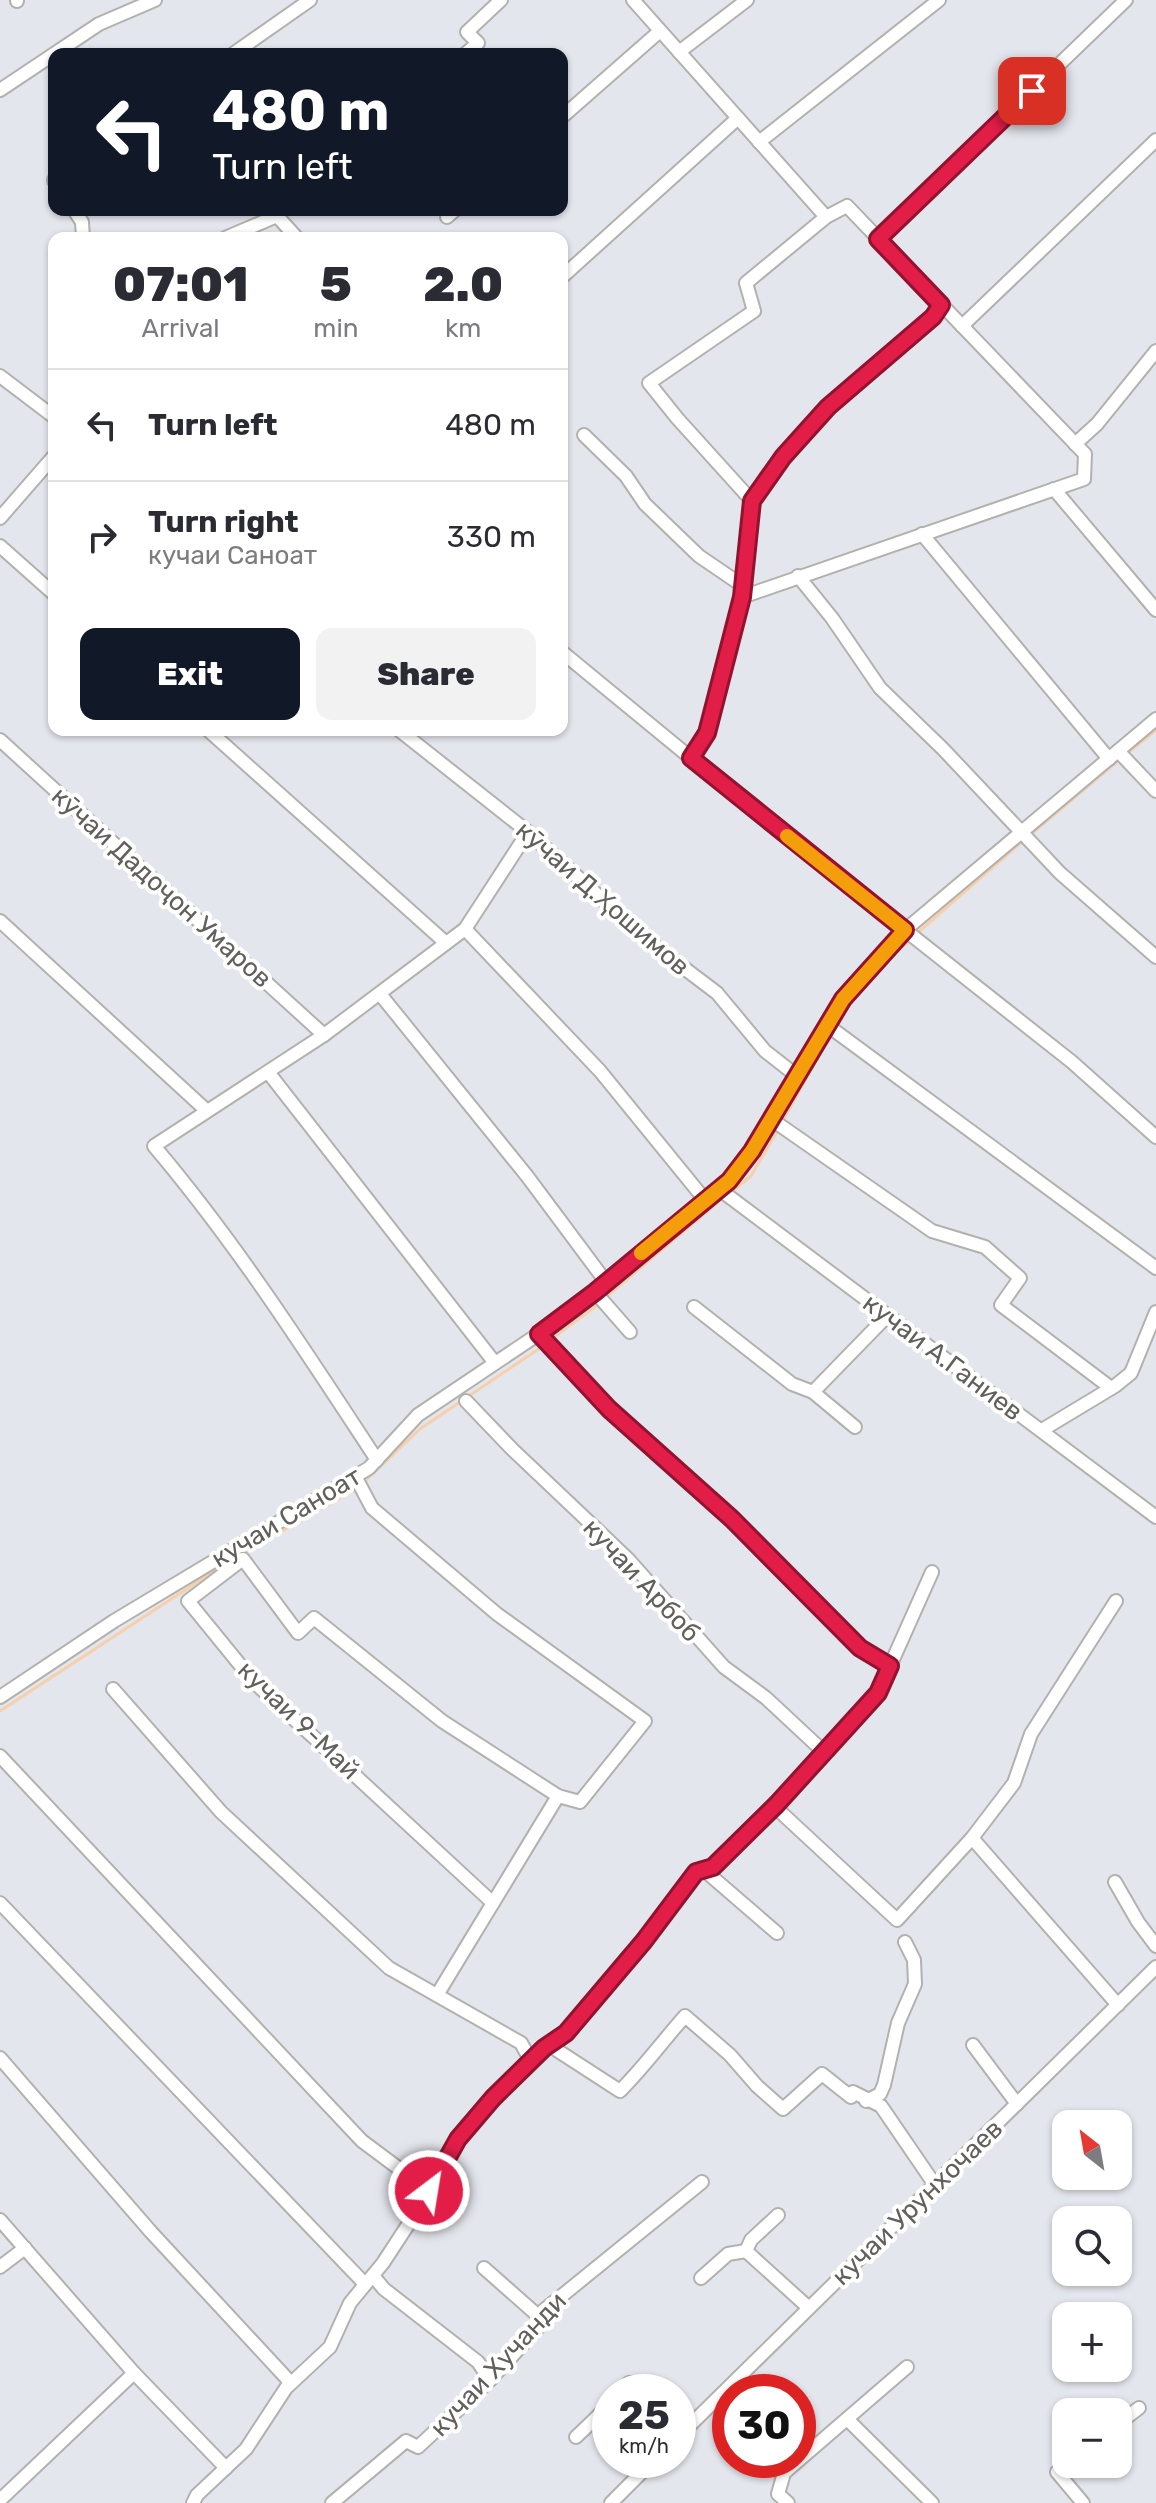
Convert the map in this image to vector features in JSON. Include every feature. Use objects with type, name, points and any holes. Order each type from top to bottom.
[{"type":"street","points":[[63,48],[99,24],[155,0]]},
{"type":"street","points":[[242,48],[310,0]]},
{"type":"street","points":[[472,48],[478,43],[467,32],[501,0]]},
{"type":"street","points":[[633,0],[826,217]]},
{"type":"street","points":[[679,52],[747,0]]},
{"type":"street","points":[[759,142],[939,0]]},
{"type":"street","points":[[878,239],[1126,0]]},
{"type":"street","points":[[568,112],[660,31]]},
{"type":"street","points":[[0,90],[48,58]]},
{"type":"street","points":[[568,272],[738,118]]},
{"type":"street","points":[[962,326],[1156,140]]},
{"type":"street","points":[[743,592],[1084,479],[1085,454],[847,206],[826,217],[746,283],[754,311],[649,383],[752,501]]},
{"type":"street","points":[[238,232],[273,216]]},
{"type":"street","points":[[691,758],[707,733],[743,592],[752,501],[783,457],[828,407],[933,317],[941,305]]},
{"type":"street","points":[[1075,444],[1097,424],[1156,351]]},
{"type":"street","points":[[0,376],[48,412]]},
{"type":"street","points":[[584,435],[626,476],[645,504],[688,546],[743,592]]},
{"type":"street","points":[[0,518],[48,463]]},
{"type":"street","points":[[1054,489],[1156,610]]},
{"type":"street","points":[[922,534],[1118,756],[1156,791]]},
{"type":"street","points":[[0,546],[48,589]]},
{"type":"street","points":[[798,576],[832,618],[880,688],[943,749],[1060,873],[1156,957]]},
{"type":"street","points":[[568,657],[1072,1062],[1156,1137]]},
{"type":"street","name":"кучаи Саноат","points":[[0,1697],[114,1621],[358,1482],[418,1415],[495,1363],[545,1340],[601,1298],[606,1282],[705,1200],[724,1193],[729,1181],[752,1151],[777,1124],[797,1076],[832,1028],[843,999],[911,934],[1118,756],[1156,719]]},
{"type":"street","points":[[215,736],[446,943]]},
{"type":"street","name":"кӯчаи Д.Ҳошимов","points":[[407,736],[528,832],[647,940],[717,993],[765,1051],[797,1076]]},
{"type":"street","name":"кӯчаи Дадоҷон Умаров","points":[[0,740],[324,1035]]},
{"type":"street","points":[[377,1460],[279,1312],[187,1185],[154,1146],[324,1035],[465,929],[528,832]]},
{"type":"street","points":[[0,921],[207,1111]]},
{"type":"street","points":[[465,929],[600,1071],[705,1200]]},
{"type":"street","points":[[380,994],[527,1176],[606,1282]]},
{"type":"street","points":[[832,1028],[1156,1268]]},
{"type":"street","points":[[268,1072],[495,1363]]},
{"type":"street","points":[[777,1124],[932,1231],[985,1247],[1020,1278],[1001,1305],[1111,1388]]},
{"type":"street","name":"кучаи А.Ганиев","points":[[724,1193],[1156,1517]]},
{"type":"street","points":[[601,1298],[630,1332]]},
{"type":"street","points":[[694,1307],[792,1384],[813,1392],[855,1427]]},
{"type":"street","points":[[1042,1430],[1131,1373],[1156,1312]]},
{"type":"street","points":[[813,1392],[888,1315]]},
{"type":"street","points":[[545,1340],[609,1409],[732,1519],[860,1648],[890,1666]]},
{"type":"street","name":"кучаи Арбоб","points":[[466,1401],[628,1559],[724,1667],[766,1698],[824,1752]]},
{"type":"street","points":[[358,1482],[372,1508],[497,1614],[645,1721],[580,1802],[558,1796],[437,1995]]},
{"type":"street","name":"кучаи 9-Май","points":[[493,1903],[254,1682],[188,1601],[243,1559],[298,1633],[314,1618],[442,1721],[558,1796]]},
{"type":"street","points":[[193,2503],[197,2495],[246,2449],[291,2383],[330,2347],[350,2303],[429,2191],[458,2139],[493,2098],[566,2033],[625,1964],[696,1872],[713,1867],[878,1693],[932,1572]]},
{"type":"street","points":[[774,1806],[897,1920],[972,1838],[1014,1783],[1031,1734],[1116,1601]]},
{"type":"street","points":[[113,1689],[221,1812],[389,1968],[521,2043],[531,2061]]},
{"type":"street","points":[[0,1756],[362,2141],[429,2191]]},
{"type":"street","points":[[972,1838],[1118,2005]]},
{"type":"street","points":[[704,1870],[777,1933]]},
{"type":"street","points":[[1115,1882],[1156,1946]]},
{"type":"street","points":[[0,1903],[369,2280],[478,2362],[490,2380]]},
{"type":"street","points":[[866,2101],[880,2094],[884,2085],[898,2023],[915,1984],[914,1960],[905,1942]]},
{"type":"street","name":"кучаи Урунхочаев","points":[[696,2419],[1156,1967]]},
{"type":"street","points":[[549,2045],[620,2091],[650,2061],[653,2052],[685,2016],[730,2055],[757,2086],[783,2109],[822,2074],[851,2097],[853,2092],[881,2106],[935,2185]]},
{"type":"street","points":[[973,2045],[1017,2104]]},
{"type":"street","points":[[0,2058],[151,2232],[291,2383]]},
{"type":"street","name":"кучаи Хучанди","points":[[332,2503],[406,2441],[418,2447],[490,2380],[548,2317],[543,2311],[702,2182]]},
{"type":"street","points":[[746,2251],[751,2240],[778,2215]]},
{"type":"street","points":[[0,2220],[134,2373],[226,2468]]},
{"type":"street","points":[[0,2267],[25,2248]]},
{"type":"street","points":[[746,2251],[809,2308]]},
{"type":"street","points":[[701,2278],[728,2254],[746,2251]]},
{"type":"street","points":[[484,2268],[544,2321]]},
{"type":"street","points":[[788,2503],[778,2494],[784,2473],[907,2367]]},
{"type":"street","points":[[0,2500],[134,2373]]},
{"type":"street","points":[[1132,2413],[1139,2408]]},
{"type":"street","points":[[847,2419],[932,2503]]},
{"type":"street","points":[[576,2437],[592,2422]]},
{"type":"street","points":[[611,2503],[634,2478]]},
{"type":"street","points":[[1062,2478],[1083,2503]]},
{"type":"waterway","points":[[1125,755],[1156,730]]},
{"type":"waterway","points":[[1030,835],[1119,760]]},
{"type":"waterway","points":[[915,935],[1024,840]]},
{"type":"waterway","points":[[882,964],[910,940]]},
{"type":"waterway","points":[[835,1027],[851,999]]},
{"type":"waterway","points":[[782,1122],[831,1034]]},
{"type":"waterway","points":[[731,1192],[751,1176],[779,1128]]},
{"type":"waterway","points":[[606,1297],[725,1196]]},
{"type":"waterway","points":[[549,1341],[600,1303]]},
{"type":"waterway","points":[[362,1484],[420,1429],[543,1346]]},
{"type":"waterway","points":[[241,1554],[356,1489]]},
{"type":"waterway","points":[[0,1711],[234,1558]]},
{"type":"slow traffic","points":[[641,1253],[729,1181],[752,1151],[843,999],[905,930],[787,836]]},
{"type":"route","points":[[429,2191],[458,2139],[493,2098],[544,2048],[566,2033],[644,1941],[696,1872],[713,1867],[777,1804],[878,1693],[890,1666],[860,1648],[732,1519],[609,1409],[539,1334],[595,1292],[729,1181],[752,1151],[843,999],[905,930],[691,758],[707,733],[742,597],[752,501],[783,457],[828,407],[933,317],[941,305],[878,239],[1032,91]]}]
